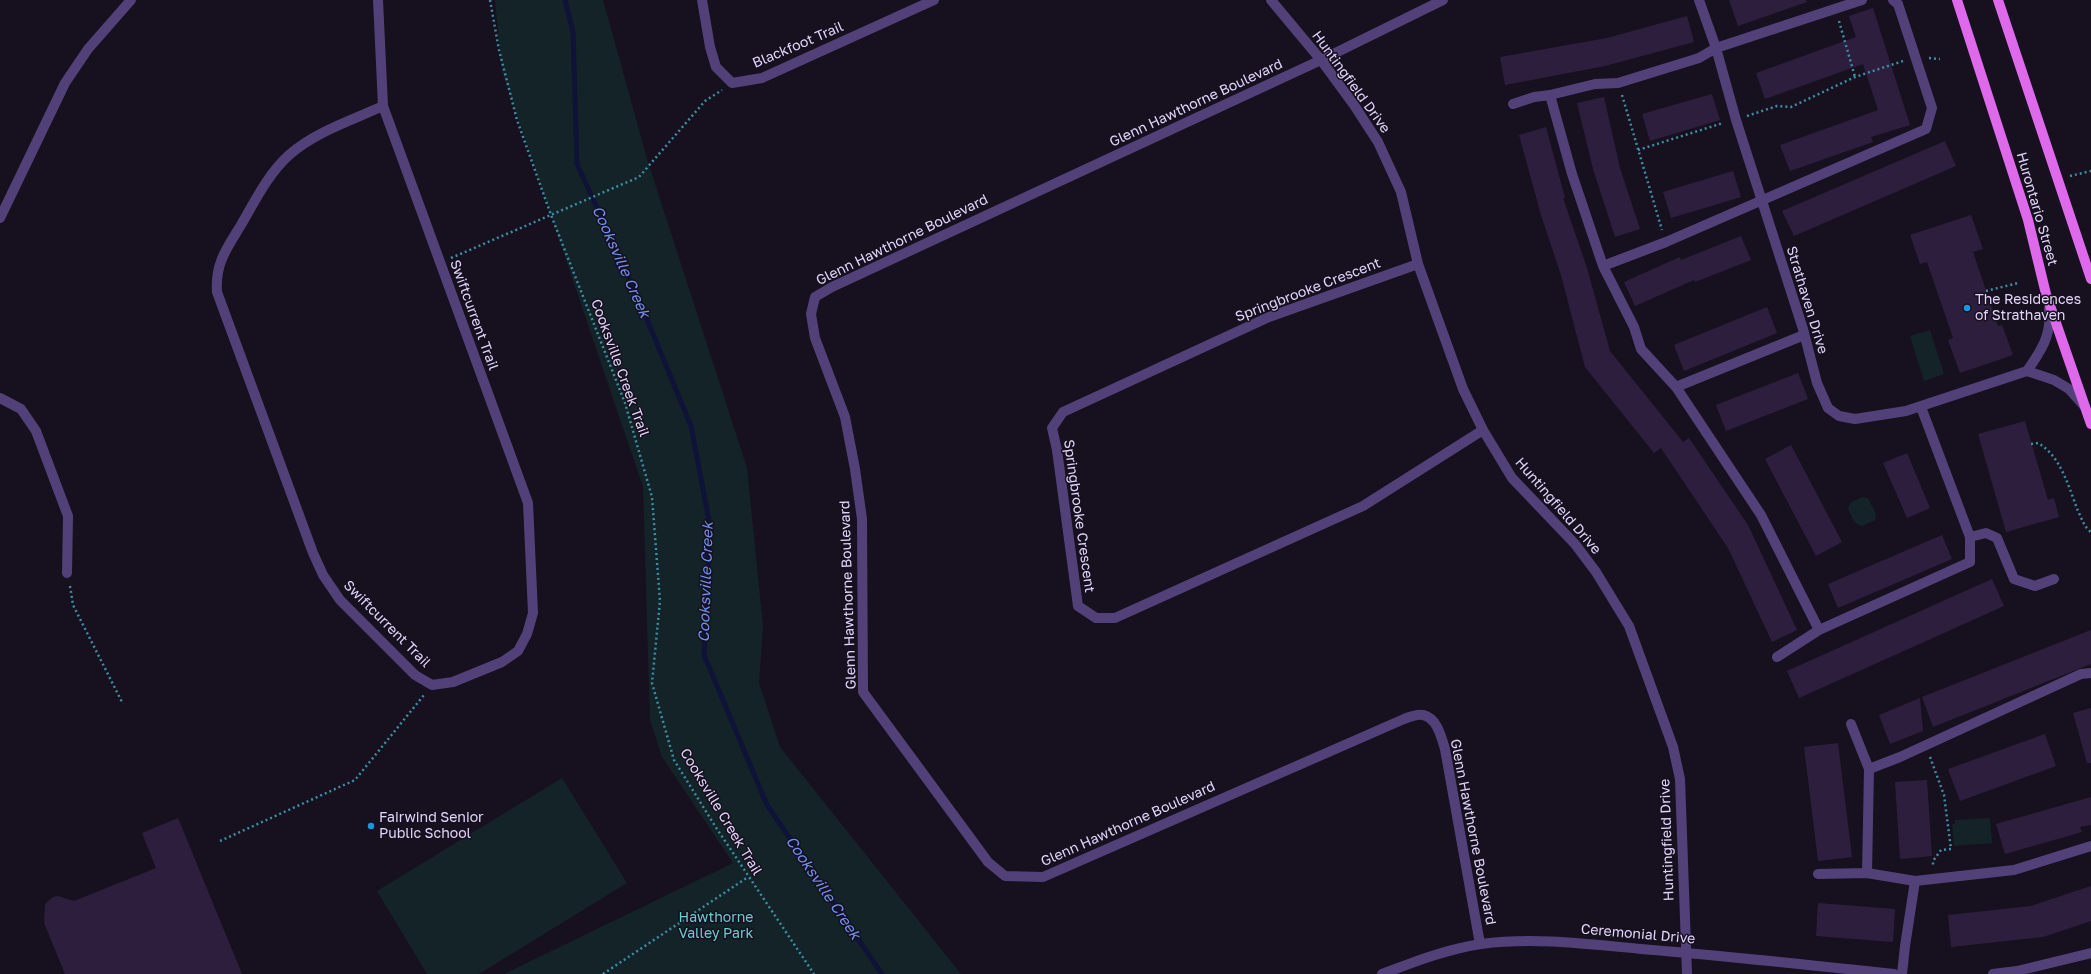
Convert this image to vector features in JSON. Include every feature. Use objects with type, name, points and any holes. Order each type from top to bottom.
[{"type":"main road","name":"Hurontario Street","points":[[1957,0],[2028,220],[2046,294],[2091,424]]},
{"type":"main road","name":"Hurontario Street","points":[[1998,0],[2059,179],[2091,279]]},
{"type":"street","points":[[0,218],[65,83],[88,49],[131,0]]},
{"type":"street","name":"Swiftcurrent Trail","points":[[378,0],[383,106],[528,503],[533,612],[527,634],[518,651],[502,662],[453,682],[432,685],[415,676],[340,600],[323,575],[313,553],[217,292],[216,278],[221,258],[268,180],[289,155],[315,136],[383,106]]},
{"type":"street","points":[[702,0],[710,47],[716,67],[732,83]]},
{"type":"street","name":"Blackfoot Trail","points":[[732,83],[762,78],[934,0]]},
{"type":"street","name":"Huntingfield Drive","points":[[1271,0],[1321,60],[1354,105],[1381,148],[1401,192],[1418,264],[1463,389],[1483,430],[1512,478],[1575,544],[1596,572],[1629,626],[1673,747],[1680,779],[1687,974]]},
{"type":"street","name":"Glenn Hawthorne Boulevard","points":[[1443,0],[1321,60],[832,287],[815,297],[811,314],[815,338],[844,417],[855,469],[862,519],[863,692],[988,862],[1006,876],[1043,877],[1404,718],[1422,715],[1433,720],[1440,732],[1445,749],[1480,944]]},
{"type":"street","name":"Strathaven Drive","points":[[1699,0],[1716,48],[1736,120],[1823,399],[1828,408],[1838,416],[1855,419],[1921,407],[2027,371]]},
{"type":"street","points":[[1512,104],[1534,97],[1550,95],[1595,84],[1618,83],[1699,58],[1716,48],[1862,0]]},
{"type":"street","points":[[1603,266],[1666,242],[1762,201],[1926,128],[1932,108],[1898,4],[1893,0]]},
{"type":"street","points":[[1550,95],[1572,174],[1603,266],[1634,328],[1641,349],[1676,387],[1761,515],[1819,630]]},
{"type":"street","name":"Springbrooke Crescent","points":[[1418,264],[1270,317],[1063,412],[1052,428],[1057,450],[1078,606],[1096,618],[1115,618],[1363,506],[1483,430]]},
{"type":"street","points":[[2046,294],[2051,324],[2044,344],[2027,371],[2054,380],[2069,389],[2085,407]]},
{"type":"street","points":[[1676,387],[1804,335]]},
{"type":"street","points":[[0,398],[21,409],[36,431],[68,516],[67,573]]},
{"type":"street","points":[[1777,657],[1819,630],[1970,562],[1970,537],[1921,407]]},
{"type":"street","points":[[1970,537],[1986,533],[1997,538],[2014,579],[2035,586],[2054,579]]},
{"type":"street","points":[[1869,769],[2081,674],[2091,673]]},
{"type":"street","points":[[1851,724],[1869,769],[1867,873]]},
{"type":"street","points":[[1818,874],[1867,873],[1915,881],[2014,870],[2091,846]]},
{"type":"street","points":[[1902,974],[1915,881]]},
{"type":"street","name":"Ceremonial Drive","points":[[1382,974],[1450,951],[1480,944],[1513,941],[1550,941],[1686,952],[1894,974]]},
{"type":"street","points":[[1992,974],[2018,972],[2091,953]]},
{"type":"path","name":"Cooksville Creek Trail","points":[[490,0],[499,50],[517,120],[551,215],[625,403],[652,497],[660,601],[652,683],[674,760],[748,877],[814,974]]},
{"type":"path","points":[[1836,9],[1854,77]]},
{"type":"path","points":[[1638,150],[1777,106],[1791,107],[1854,77],[1916,56],[1940,59]]},
{"type":"path","points":[[440,263],[639,177],[705,101],[732,83]]},
{"type":"path","points":[[1618,83],[1666,242]]},
{"type":"path","points":[[2059,179],[2091,171]]},
{"type":"path","points":[[1986,291],[2018,283]]},
{"type":"path","points":[[2031,444],[2038,443],[2047,448],[2056,461],[2083,523],[2091,532]]},
{"type":"path","points":[[67,573],[73,605],[123,704]]},
{"type":"path","points":[[220,841],[355,780],[432,685]]},
{"type":"path","points":[[1925,745],[1944,795],[1951,849],[1941,850],[1933,861],[1933,879]]},
{"type":"path","points":[[603,974],[748,877]]},
{"type":"green space","name":"Hawthorne Valley Park","points":[[495,0],[603,0],[648,162],[747,468],[763,626],[759,683],[780,747],[961,974],[504,974],[733,863],[662,757],[650,720],[643,487],[502,71]]},
{"type":"green space","points":[[1930,330],[1944,374],[1924,381],[1910,336]]},
{"type":"green space","points":[[1862,497],[1868,498],[1876,514],[1875,520],[1862,526],[1854,522],[1848,509],[1850,503]]},
{"type":"green space","points":[[562,778],[627,883],[479,974],[427,974],[377,891]]},
{"type":"green space","points":[[1990,818],[1992,843],[1954,846],[1952,824],[1955,824],[1955,820]]},
{"type":"building","points":[[1729,0],[1806,0],[1807,2],[1738,26]]},
{"type":"building","points":[[1873,8],[1910,125],[1871,137],[1873,142],[1790,171],[1780,145],[1878,110],[1863,64],[1765,99],[1756,73],[1856,37],[1849,16]]},
{"type":"building","points":[[1687,16],[1694,42],[1605,66],[1505,85],[1500,57],[1607,38]]},
{"type":"building","points":[[1712,94],[1720,120],[1650,141],[1642,114]]},
{"type":"building","points":[[1604,97],[1620,168],[1640,229],[1615,237],[1593,169],[1577,103]]},
{"type":"building","points":[[1546,127],[1565,198],[1563,198],[1587,268],[1610,351],[1683,442],[1689,438],[1748,525],[1797,630],[1772,642],[1728,548],[1661,448],[1654,453],[1585,367],[1561,275],[1541,215],[1519,135]]},
{"type":"building","points":[[1945,141],[1956,166],[1794,236],[1782,211]]},
{"type":"building","points":[[1733,171],[1741,197],[1671,218],[1663,192]]},
{"type":"building","name":"The Residences of Strathaven","points":[[1971,215],[1983,249],[1973,252],[1998,326],[2002,325],[2013,355],[1960,373],[1948,340],[1953,338],[1927,262],[1920,264],[1910,235]]},
{"type":"building","points":[[1741,236],[1751,260],[1695,282],[1694,280],[1635,306],[1624,282],[1680,257],[1681,260]]},
{"type":"building","points":[[1767,307],[1777,333],[1684,371],[1674,345]]},
{"type":"building","points":[[1798,373],[1808,399],[1726,431],[1716,405]]},
{"type":"building","points":[[2025,421],[2048,500],[2054,498],[2059,517],[2006,532],[1978,434]]},
{"type":"building","points":[[1791,445],[1842,542],[1816,556],[1765,459]]},
{"type":"building","points":[[1907,453],[1930,508],[1907,518],[1883,463]]},
{"type":"building","points":[[1942,535],[1952,559],[1838,608],[1828,584]]},
{"type":"building","points":[[1992,579],[2004,606],[1799,698],[1787,671]]},
{"type":"building","points":[[2091,630],[2091,664],[1933,727],[1922,697]]},
{"type":"building","points":[[1920,698],[1923,731],[1890,744],[1879,715]]},
{"type":"building","points":[[2091,708],[2091,763],[2087,763],[2073,713]]},
{"type":"building","points":[[2045,734],[2056,766],[1960,801],[1948,769]]},
{"type":"building","points":[[1838,743],[1852,857],[1818,861],[1804,747]]},
{"type":"building","points":[[1927,780],[1932,856],[1900,859],[1895,782]]},
{"type":"building","points":[[2091,797],[2091,825],[2080,827],[2082,832],[2005,854],[1996,824]]},
{"type":"building","points":[[178,818],[242,974],[65,974],[44,923],[45,904],[53,897],[58,896],[74,901],[156,868],[142,833]]},
{"type":"building","points":[[2091,886],[2091,921],[2043,937],[1951,947],[1948,915],[2031,906]]},
{"type":"building","points":[[1818,903],[1895,909],[1893,942],[1816,936]]},
{"type":"waterway","name":"Cooksville Creek","points":[[565,0],[573,32],[577,164],[639,300],[691,426],[710,526],[704,655],[767,805],[882,974]]},
{"type":"place","name":"The Residences of Strathaven","points":[[1967,308]]},
{"type":"place","name":"Fairwind Senior Public School","points":[[371,826]]}]
